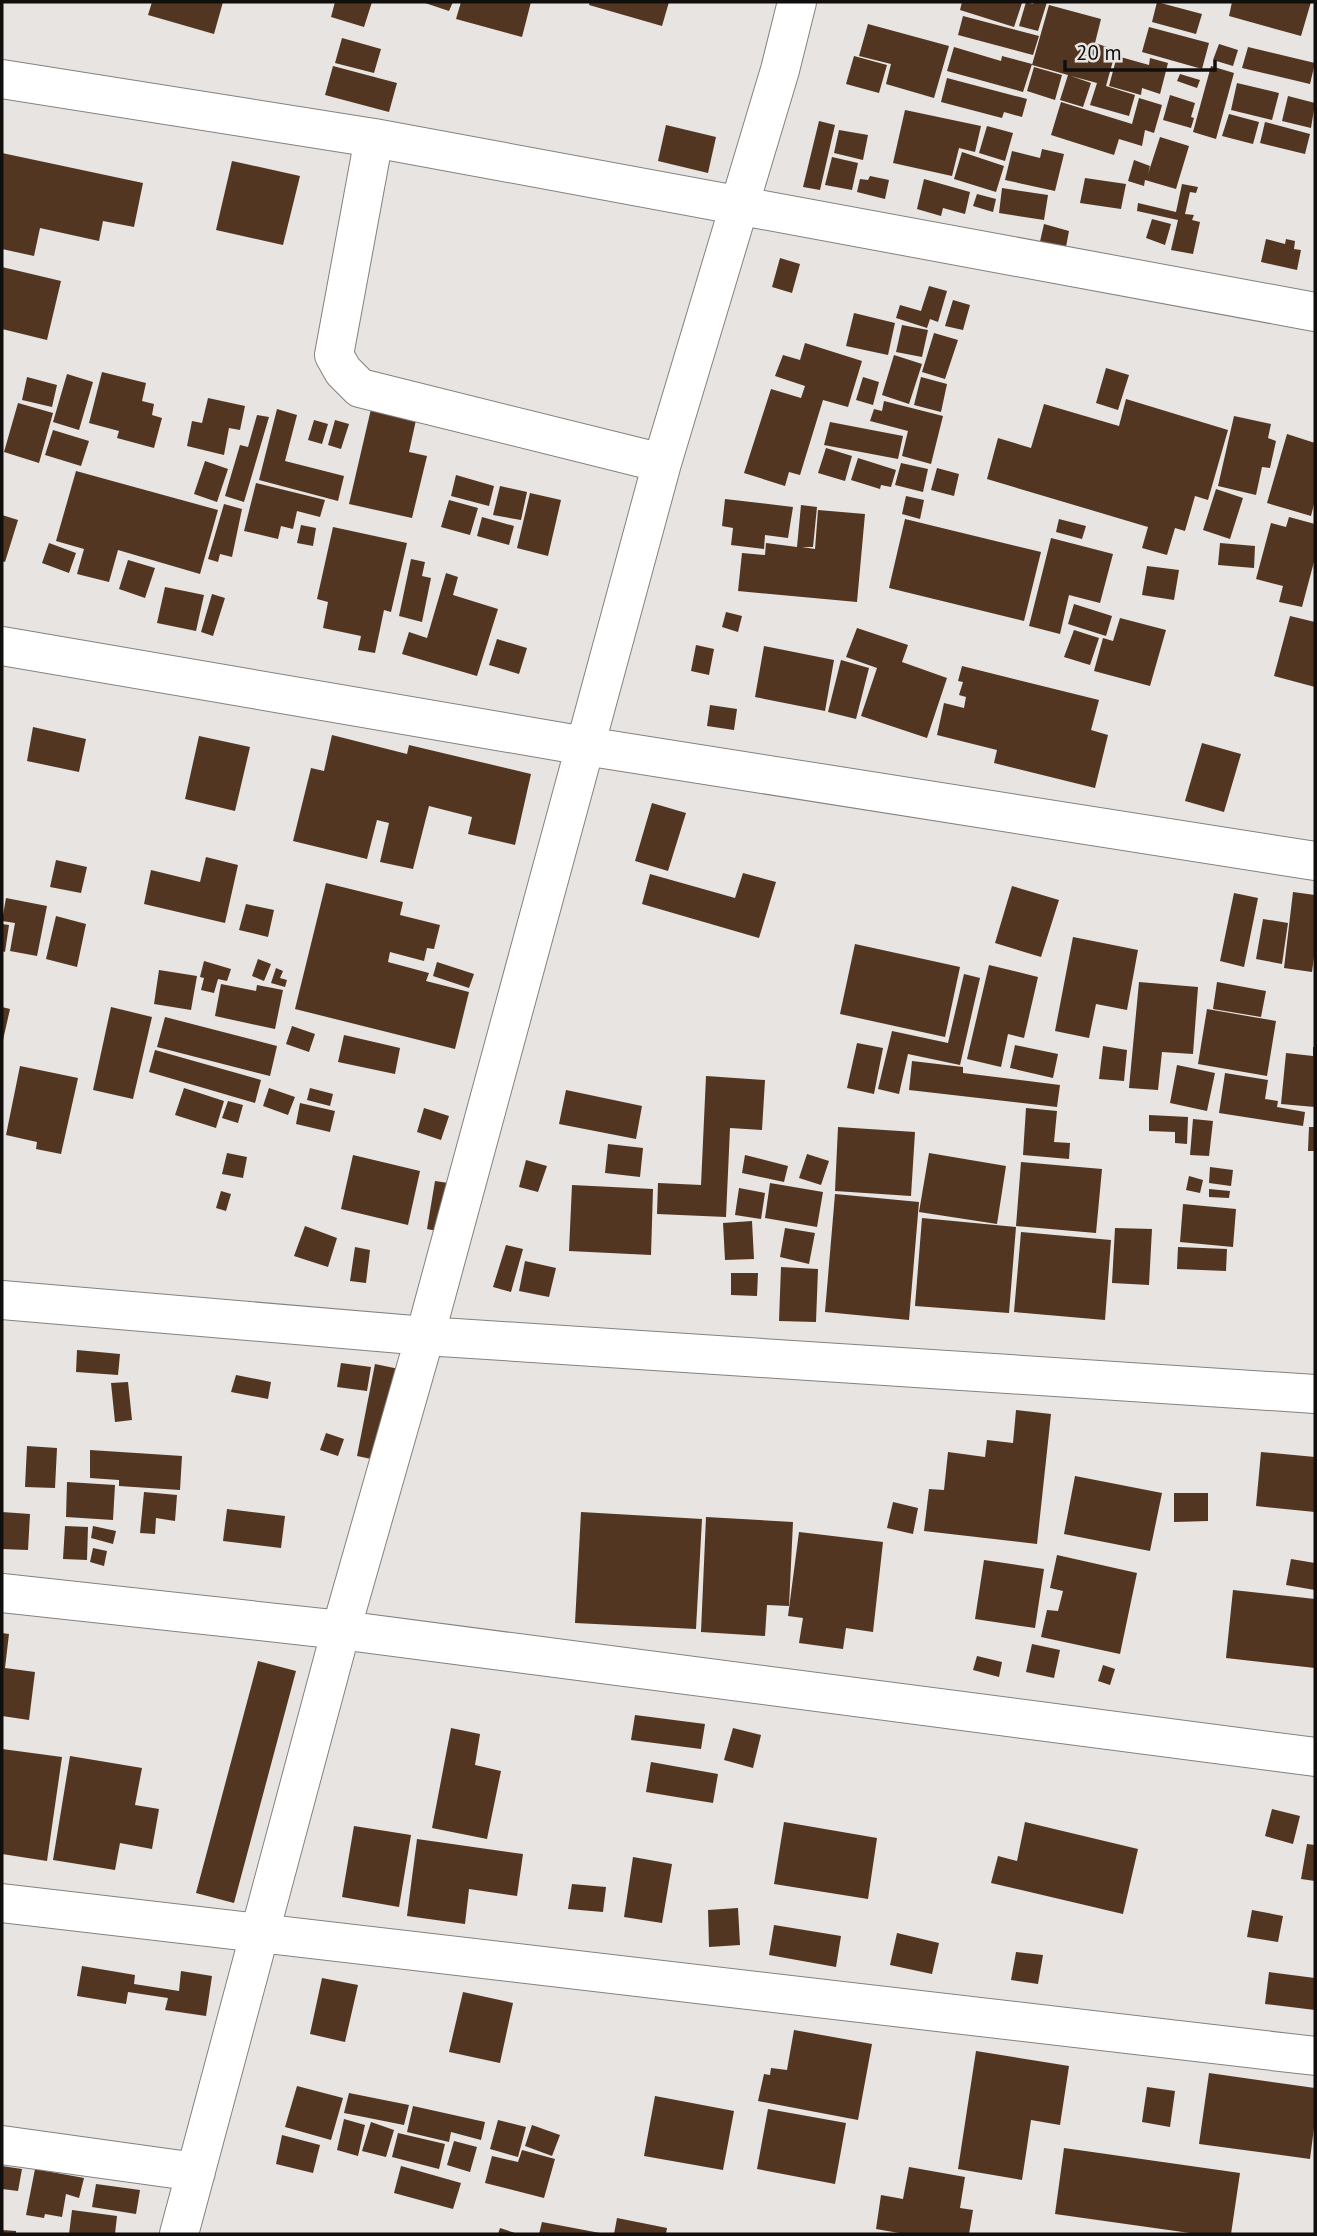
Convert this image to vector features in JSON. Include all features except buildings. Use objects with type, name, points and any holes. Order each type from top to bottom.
[{"type":"street","points":[[179,2234],[341,1630],[425,1336],[662,463],[780,70],[797,2]]},
{"type":"street","points":[[2,79],[374,138],[1315,312]]},
{"type":"street","points":[[374,138],[334,355],[343,371],[360,388],[662,463]]},
{"type":"street","points":[[2,646],[585,746],[1315,861]]},
{"type":"street","points":[[2,1300],[425,1336],[1315,1394]]},
{"type":"street","points":[[2,1593],[341,1630],[1315,1757]]},
{"type":"street","points":[[2,1903],[1315,2056]]},
{"type":"street","points":[[2,2145],[196,2172]]}]
